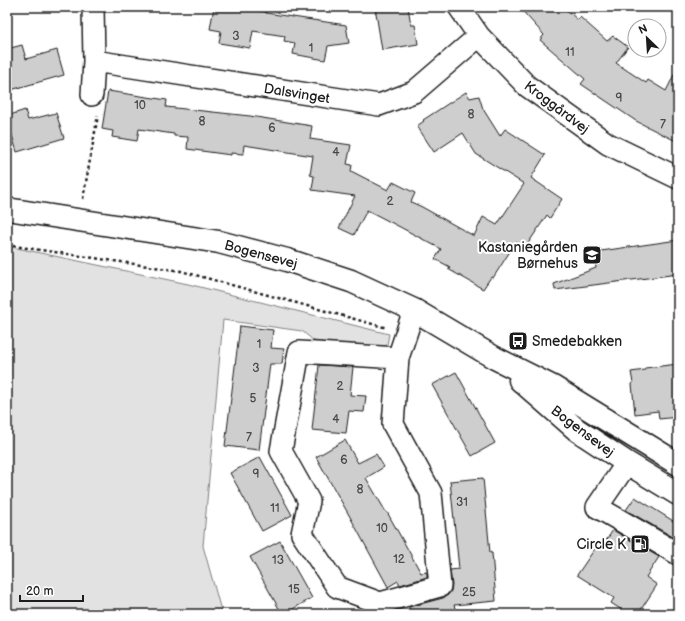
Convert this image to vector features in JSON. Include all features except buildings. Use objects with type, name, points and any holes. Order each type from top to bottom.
[{"type":"main road","name":"Bogensevej","points":[[7,209],[219,242],[287,260],[351,281],[414,310],[495,358],[553,387],[678,464]]},
{"type":"main road","name":"Bogensevej","points":[[495,358],[577,430],[678,494]]},
{"type":"street","points":[[92,95],[94,61],[93,7]]},
{"type":"street","name":"Kroggårdvej","points":[[459,7],[479,36],[527,86],[608,144],[678,178]]},
{"type":"street","name":"Dalsvinget","points":[[94,61],[379,105],[414,92],[479,36]]},
{"type":"street","points":[[398,358],[299,352],[281,451],[309,501],[302,534],[338,587],[380,603],[440,586],[431,493],[393,424],[398,358],[414,310]]},
{"type":"street","points":[[627,463],[597,507],[678,554]]},
{"type":"path","points":[[80,220],[100,104],[92,95]]},
{"type":"path","points":[[7,245],[181,271],[406,334]]},
{"type":"shaded area","points":[[7,246],[188,284],[389,334],[386,350],[314,341],[302,331],[223,320],[203,546],[222,614],[7,614]]},
{"type":"place","name":"Kastaniegården Børnehus","points":[[592,255]]},
{"type":"place","name":"Smedebakken","points":[[518,341]]},
{"type":"place","name":"Circle K","points":[[640,544]]}]
